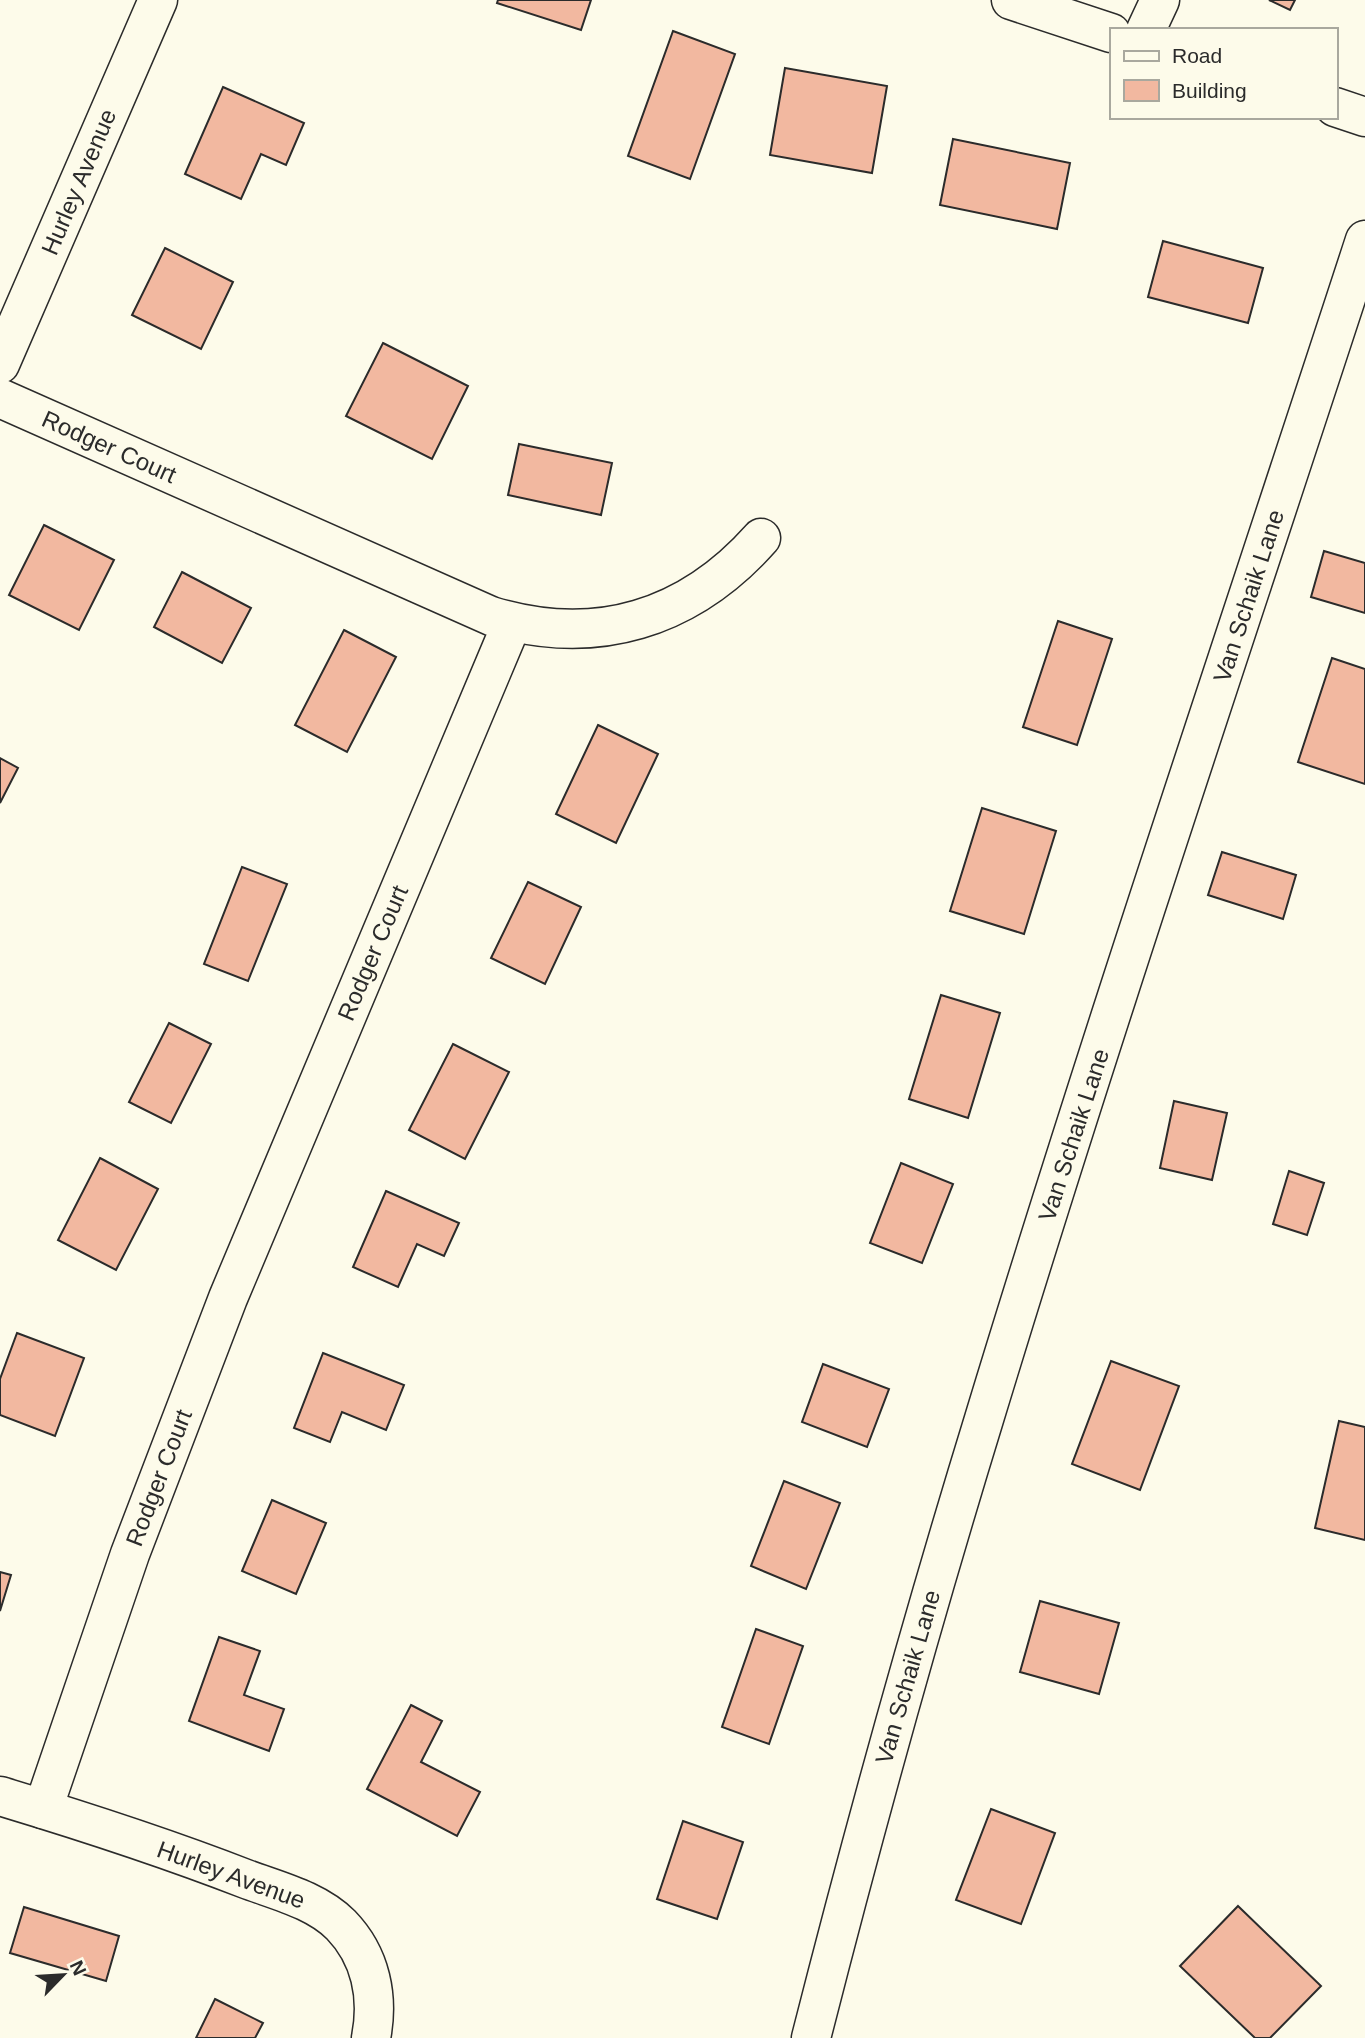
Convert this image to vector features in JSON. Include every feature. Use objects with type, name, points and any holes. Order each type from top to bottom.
[{"type":"street","name":"Hurley Avenue","points":[[0,364],[158,0]]},
{"type":"street","points":[[1012,0],[1110,33]]},
{"type":"street","points":[[1147,28],[1160,0]]},
{"type":"street","points":[[1337,108],[1365,117]]},
{"type":"street","name":"Van Schaik Lane","points":[[811,2038],[909,1670],[983,1419],[1365,240]]},
{"type":"street","name":"Rodger Court","points":[[0,398],[512,623],[228,1298],[130,1554],[43,1809]]},
{"type":"street","points":[[512,623],[563,630],[616,626],[660,613],[701,593],[740,561],[761,538]]},
{"type":"street","name":"Hurley Avenue","points":[[0,1796],[203,1863],[315,1906],[341,1926],[361,1952],[372,1981],[376,2014],[372,2038]]},
{"type":"building","points":[[498,0],[591,0],[581,30],[497,3]]},
{"type":"building","points":[[1269,0],[1295,0],[1290,10]]},
{"type":"building","points":[[673,31],[735,54],[690,179],[628,156]]},
{"type":"building","points":[[785,68],[887,86],[872,173],[770,155]]},
{"type":"building","points":[[223,87],[304,123],[286,165],[261,154],[241,199],[185,174]]},
{"type":"building","points":[[953,139],[1070,163],[1057,229],[940,205]]},
{"type":"building","points":[[1163,241],[1263,268],[1248,323],[1148,297]]},
{"type":"building","points":[[165,248],[233,282],[201,349],[132,315]]},
{"type":"building","points":[[383,343],[468,386],[432,459],[346,416]]},
{"type":"building","points":[[519,444],[612,463],[601,515],[508,495]]},
{"type":"building","points":[[44,525],[114,560],[79,630],[9,595]]},
{"type":"building","points":[[1324,551],[1365,563],[1365,613],[1311,597]]},
{"type":"building","points":[[182,572],[251,608],[222,663],[154,627]]},
{"type":"building","points":[[1058,621],[1112,639],[1077,745],[1023,727]]},
{"type":"building","points":[[344,630],[396,657],[347,752],[295,725]]},
{"type":"building","points":[[1332,658],[1365,669],[1365,784],[1298,762]]},
{"type":"building","points":[[598,725],[658,754],[616,843],[556,814]]},
{"type":"building","points":[[0,758],[18,768],[0,803]]},
{"type":"building","points":[[982,808],[1056,831],[1024,934],[950,911]]},
{"type":"building","points":[[1222,852],[1296,875],[1283,919],[1208,895]]},
{"type":"building","points":[[242,867],[287,884],[248,981],[204,964]]},
{"type":"building","points":[[528,882],[581,907],[545,984],[491,958]]},
{"type":"building","points":[[941,995],[1000,1013],[968,1118],[909,1099]]},
{"type":"building","points":[[169,1023],[211,1044],[171,1123],[129,1102]]},
{"type":"building","points":[[453,1044],[509,1072],[465,1159],[409,1130]]},
{"type":"building","points":[[1174,1101],[1227,1113],[1212,1180],[1160,1168]]},
{"type":"building","points":[[100,1158],[158,1189],[116,1270],[58,1240]]},
{"type":"building","points":[[901,1163],[953,1184],[922,1263],[870,1243]]},
{"type":"building","points":[[1289,1171],[1324,1183],[1307,1235],[1273,1224]]},
{"type":"building","points":[[386,1191],[459,1223],[444,1256],[417,1244],[398,1287],[353,1267]]},
{"type":"building","points":[[17,1333],[84,1358],[55,1436],[0,1415],[0,1379]]},
{"type":"building","points":[[323,1353],[404,1385],[386,1430],[342,1412],[330,1442],[294,1428]]},
{"type":"building","points":[[1111,1361],[1179,1386],[1140,1490],[1072,1464]]},
{"type":"building","points":[[823,1364],[889,1389],[867,1447],[802,1422]]},
{"type":"building","points":[[1339,1421],[1365,1427],[1365,1540],[1315,1528]]},
{"type":"building","points":[[784,1481],[840,1503],[806,1589],[751,1566]]},
{"type":"building","points":[[272,1500],[326,1523],[296,1594],[242,1571]]},
{"type":"building","points":[[0,1572],[11,1575],[0,1611]]},
{"type":"building","points":[[1040,1601],[1119,1623],[1099,1694],[1020,1672]]},
{"type":"building","points":[[756,1629],[803,1646],[769,1744],[722,1727]]},
{"type":"building","points":[[219,1637],[260,1651],[244,1695],[284,1709],[269,1751],[189,1721]]},
{"type":"building","points":[[411,1705],[442,1721],[421,1762],[480,1792],[457,1836],[367,1789]]},
{"type":"building","points":[[991,1809],[1055,1833],[1021,1924],[956,1900]]},
{"type":"building","points":[[683,1821],[743,1842],[717,1919],[657,1899]]},
{"type":"building","points":[[1238,1906],[1321,1986],[1270,2038],[1255,2038],[1180,1966]]},
{"type":"building","points":[[24,1907],[119,1936],[106,1981],[10,1953]]},
{"type":"building","points":[[215,1999],[263,2023],[255,2038],[196,2038]]}]
